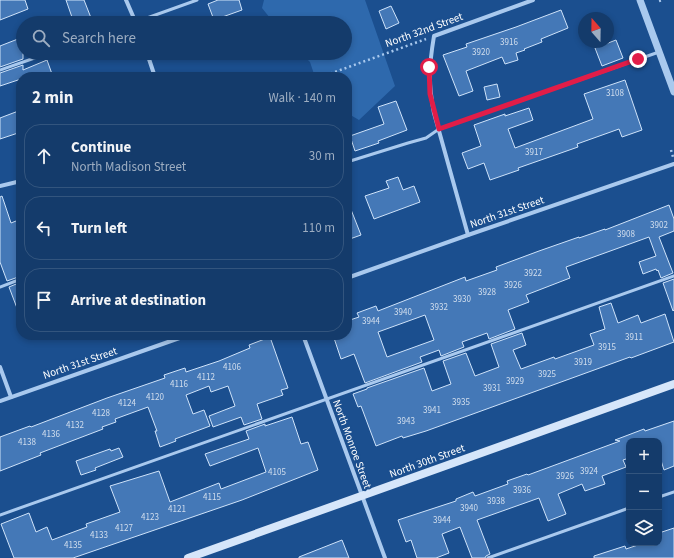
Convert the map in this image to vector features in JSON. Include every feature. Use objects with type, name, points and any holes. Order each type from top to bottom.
[{"type":"main road","name":"North 30th Street","points":[[188,558],[674,384]]},
{"type":"street","points":[[126,0],[132,16]]},
{"type":"street","name":"North 32nd Street","points":[[434,36],[533,0]]},
{"type":"street","points":[[640,0],[674,92]]},
{"type":"street","points":[[434,36],[429,67],[430,94],[468,234]]},
{"type":"street","points":[[149,60],[153,72]]},
{"type":"street","name":"North 31st Street","points":[[352,276],[468,234],[674,164]]},
{"type":"street","points":[[0,186],[16,182]]},
{"type":"street","name":"North 31st Street","points":[[0,401],[174,340]]},
{"type":"street","name":"North Monroe Street","points":[[305,340],[385,558]]},
{"type":"street","points":[[0,367],[11,397]]},
{"type":"lane","points":[[154,16],[198,0]]},
{"type":"lane","points":[[352,160],[426,138],[439,129],[659,52]]},
{"type":"lane","points":[[0,70],[29,60]]},
{"type":"lane","points":[[0,515],[674,276]]},
{"type":"lane","points":[[0,287],[16,281]]},
{"type":"lane","points":[[662,496],[674,492]]},
{"type":"lane","points":[[488,558],[626,509]]},
{"type":"path","points":[[659,2],[663,0]]},
{"type":"path","name":"North 32nd Street","points":[[335,72],[434,36]]},
{"type":"shaded area","points":[[264,0],[365,0],[395,86],[359,120],[352,116],[352,72],[313,72],[308,60],[352,60],[352,16],[268,16],[262,8]]},
{"type":"building","points":[[0,0],[25,0],[28,9],[0,20]]},
{"type":"building","points":[[66,0],[84,0],[90,16],[72,16]]},
{"type":"building","points":[[218,0],[239,0],[242,10],[225,16],[212,16],[208,4]]},
{"type":"building","points":[[391,6],[399,23],[386,29],[379,11]]},
{"type":"building","points":[[561,10],[568,28],[541,39],[542,42],[516,53],[518,60],[505,64],[502,57],[466,71],[473,91],[459,96],[443,55],[467,47],[466,44]]},
{"type":"building","points":[[16,40],[16,60],[20,60],[0,67],[0,46]]},
{"type":"building","points":[[616,40],[623,58],[602,66],[595,48],[614,48],[614,41]]},
{"type":"building","points":[[47,60],[51,72],[16,72],[16,81],[0,86],[0,73],[23,65],[23,70]]},
{"type":"building","points":[[625,80],[642,130],[622,137],[619,129],[577,144],[578,147],[518,168],[519,170],[490,180],[484,163],[468,169],[462,153],[481,146],[474,125],[505,114],[505,116],[529,108],[533,120],[508,129],[515,148],[593,119],[584,94]]},
{"type":"building","points":[[497,84],[500,97],[487,100],[484,87]]},
{"type":"building","points":[[396,101],[407,130],[378,141],[379,143],[355,151],[352,142],[352,135],[384,124],[378,107]]},
{"type":"building","points":[[16,112],[16,134],[0,139],[0,118]]},
{"type":"building","points":[[398,177],[403,190],[414,186],[420,202],[374,219],[365,196],[389,188],[386,181]]},
{"type":"building","points":[[2,196],[11,223],[16,221],[16,278],[7,281],[0,262],[0,197]]},
{"type":"building","points":[[669,205],[674,219],[674,231],[659,237],[673,273],[661,278],[658,270],[657,271],[656,269],[643,274],[639,262],[656,256],[649,237],[566,267],[570,278],[526,295],[529,302],[508,310],[515,329],[489,339],[487,333],[462,342],[464,347],[441,356],[439,350],[420,357],[422,362],[365,383],[354,354],[341,359],[335,340],[352,340],[352,319],[359,317],[357,313],[376,306],[378,311],[465,277],[466,281],[497,270],[496,267]],"holes":[[[425,315],[434,340],[387,357],[378,332]]]},
{"type":"building","points":[[352,212],[361,235],[352,238]]},
{"type":"building","points":[[674,279],[674,310],[673,311],[663,283]]},
{"type":"building","points":[[16,284],[16,305],[9,287]]},
{"type":"building","points":[[611,303],[618,323],[638,315],[641,323],[665,314],[674,342],[426,431],[403,438],[402,436],[376,446],[361,406],[358,407],[353,394],[424,368],[432,391],[451,384],[443,361],[466,353],[475,376],[499,367],[491,344],[522,333],[526,345],[513,350],[521,369],[554,357],[555,359],[594,345],[590,334],[605,329],[599,307]]},
{"type":"building","points":[[262,340],[271,340],[288,388],[281,390],[283,395],[257,404],[262,419],[244,425],[241,417],[213,427],[209,416],[235,406],[228,386],[211,392],[209,386],[186,395],[193,414],[204,410],[210,426],[175,439],[176,441],[160,447],[155,431],[157,431],[148,407],[115,419],[116,422],[102,427],[103,429],[40,453],[41,455],[0,471],[0,437],[165,378],[164,375],[185,368],[186,372],[219,361],[250,348],[249,345]]},
{"type":"building","points":[[292,417],[301,444],[308,442],[318,470],[242,500],[73,558],[14,558],[1,524],[29,513],[36,532],[47,527],[52,540],[87,527],[86,524],[120,512],[110,486],[159,471],[170,502],[219,483],[221,489],[266,472],[258,448],[210,466],[205,454],[249,439],[246,431]]},
{"type":"building","points":[[674,421],[674,466],[664,470],[662,464],[662,438],[626,438],[626,459],[623,460],[626,467],[602,476],[605,484],[585,491],[582,484],[558,494],[566,514],[548,521],[539,498],[477,520],[490,554],[485,558],[472,558],[460,527],[442,534],[449,553],[436,558],[417,558],[411,540],[406,542],[398,520],[456,501],[456,499],[473,492],[475,496],[508,484],[507,481],[527,474],[528,475],[620,441],[615,440],[644,429],[645,431]]},
{"type":"building","points":[[119,448],[123,457],[95,468],[96,470],[81,475],[76,461],[110,449],[111,451]]},
{"type":"building","points":[[674,528],[674,558],[594,558],[594,556],[625,546],[626,549],[635,546],[662,546],[662,532]]},
{"type":"building","points":[[342,540],[349,558],[299,558],[299,557]]},
{"type":"route","points":[[429,67],[430,94],[439,129],[638,59]]}]
